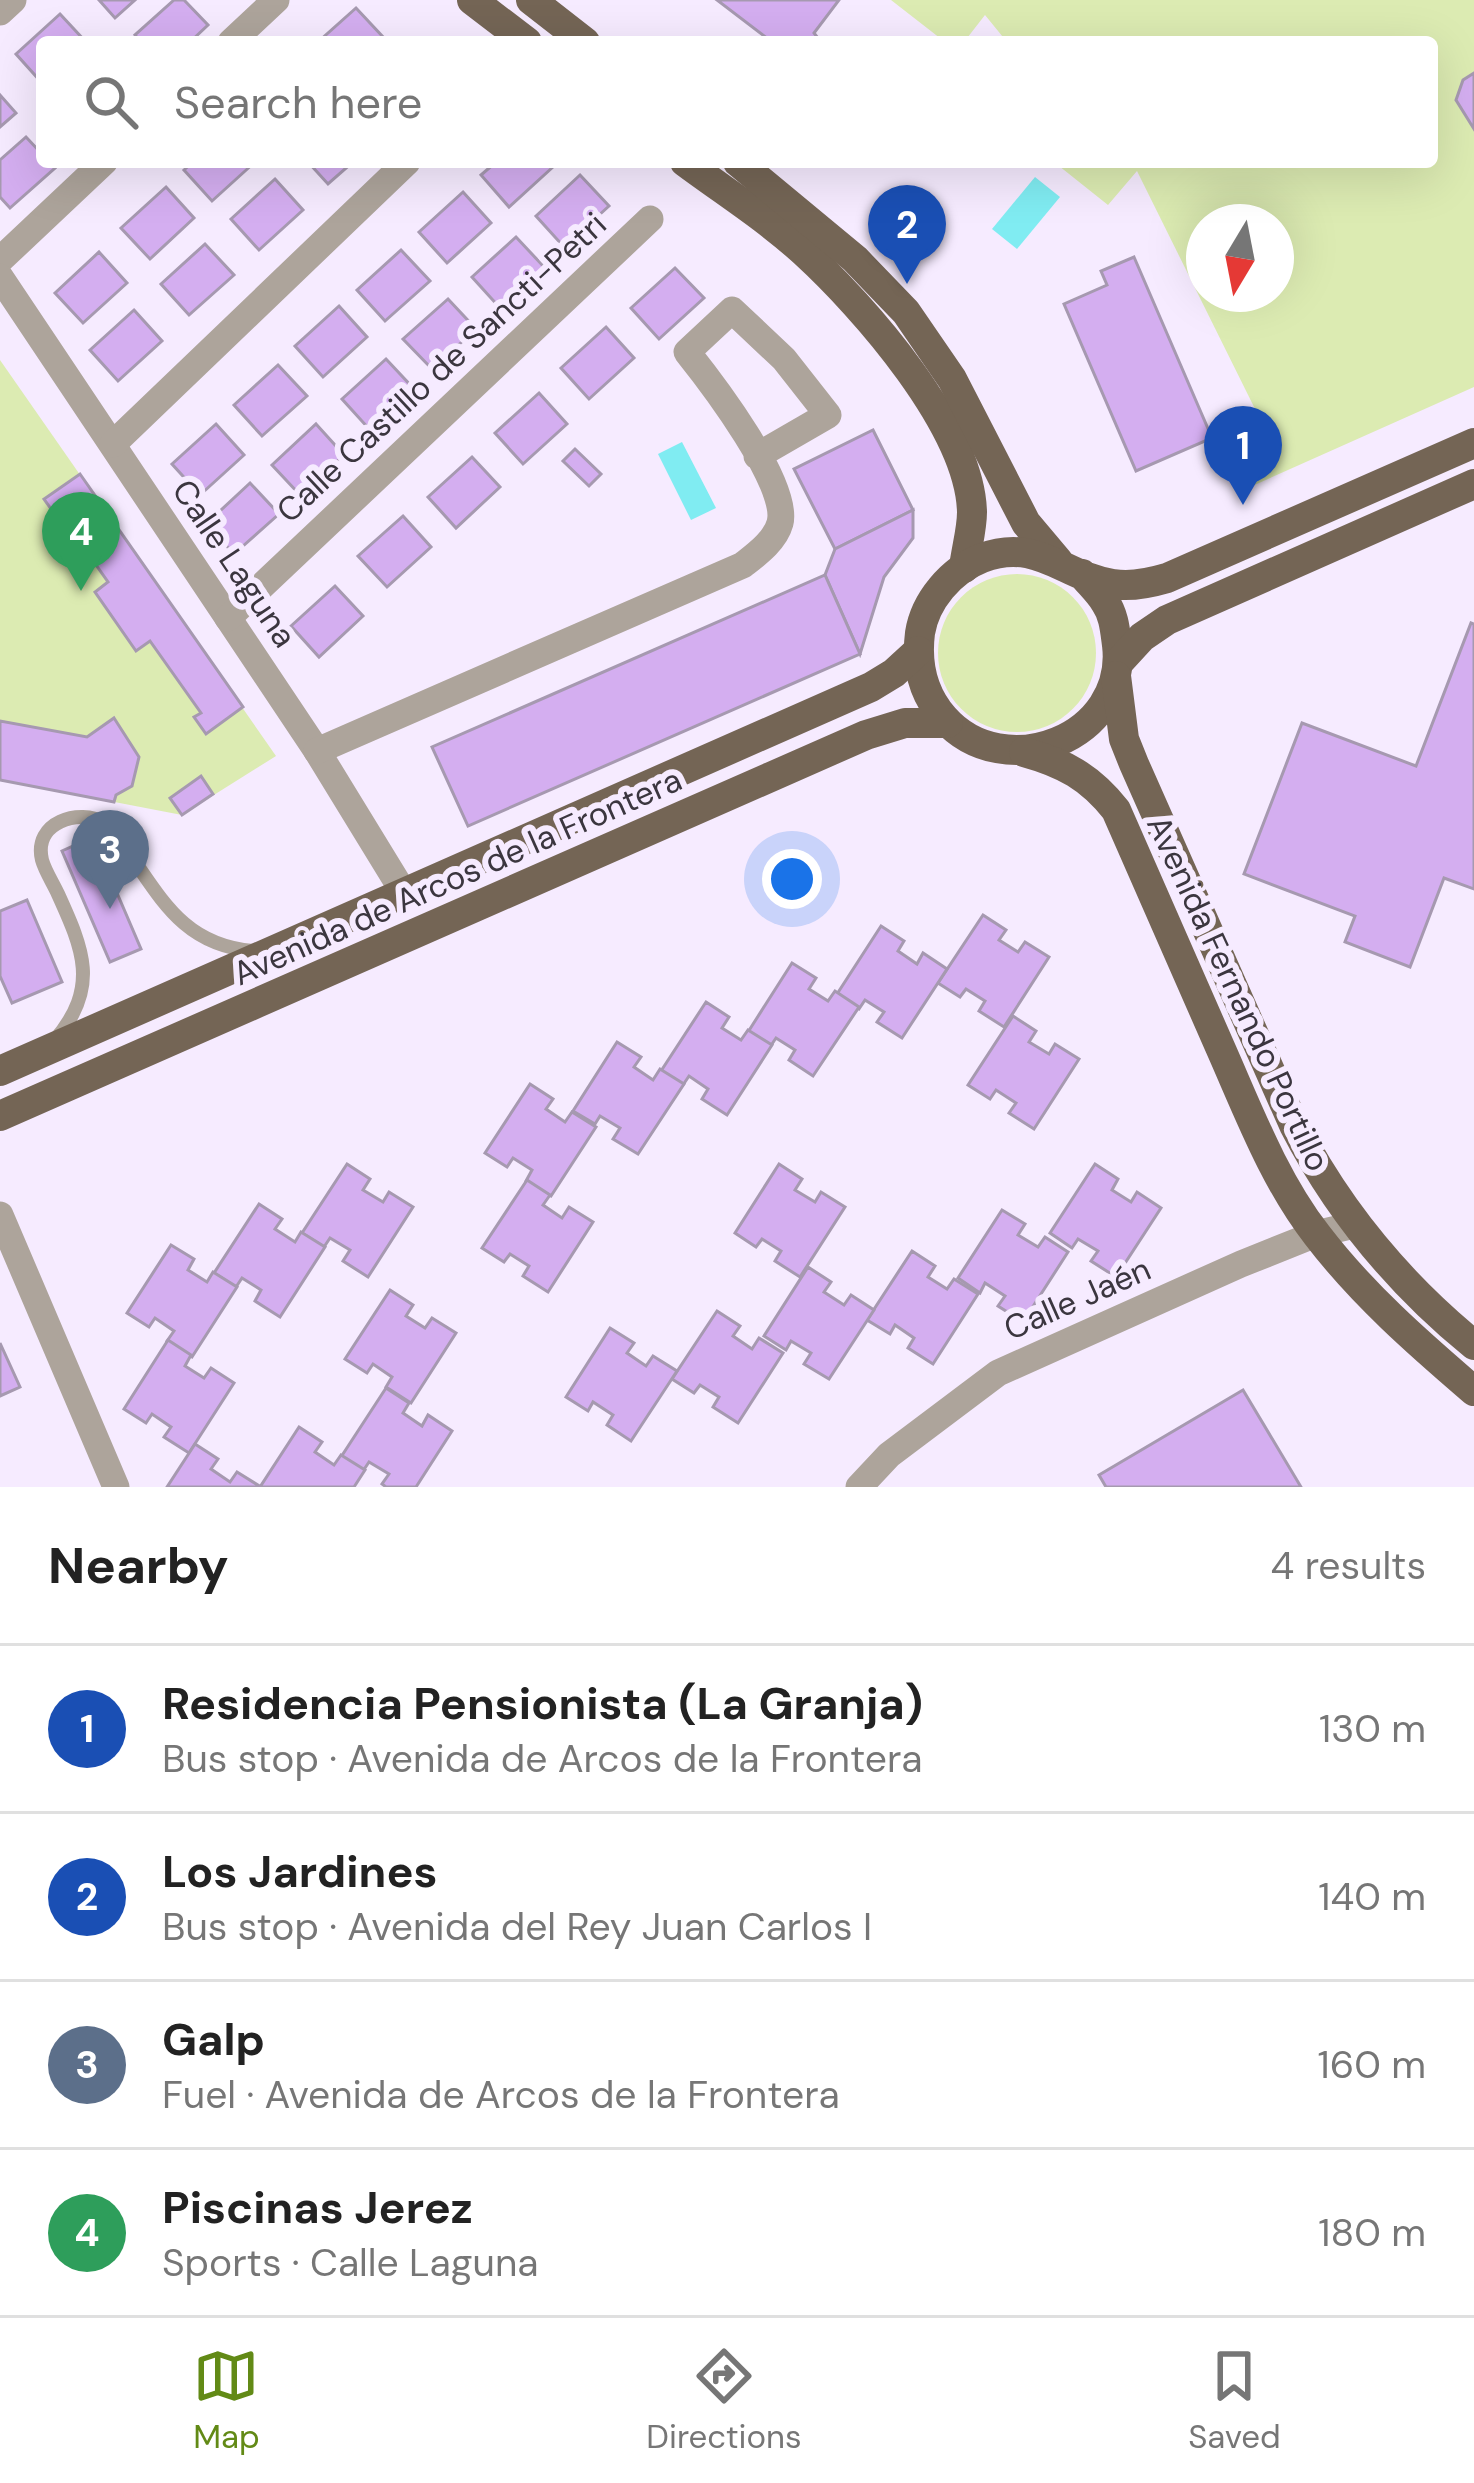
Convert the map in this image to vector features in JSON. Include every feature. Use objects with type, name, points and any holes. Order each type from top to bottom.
[{"type":"main road","points":[[472,0],[519,36]]},
{"type":"main road","points":[[531,0],[577,36]]},
{"type":"main road","points":[[693,168],[802,250],[864,313],[918,381],[956,451],[972,511],[964,568]]},
{"type":"main road","points":[[745,168],[855,259],[906,312],[952,379],[1026,524],[1106,602],[1114,622],[1118,669]]},
{"type":"main road","points":[[1474,443],[1167,578],[1112,584],[1017,551],[984,557],[935,595],[922,621],[918,651],[922,683],[932,704],[970,740],[1024,752],[1052,746],[1074,735],[1106,700],[1118,669],[1142,637],[1167,620],[1474,484]]},
{"type":"main road","name":"Avenida de Arcos de la Frontera","points":[[0,1071],[871,687],[894,674],[918,651]]},
{"type":"main road","name":"Avenida Fernando Portillo","points":[[1118,669],[1124,739],[1294,1125],[1354,1225],[1422,1299],[1474,1346]]},
{"type":"main road","name":"Avenida de Arcos de la Frontera","points":[[0,1116],[866,735],[904,724],[948,723]]},
{"type":"main road","name":"Avenida Fernando Portillo","points":[[1024,752],[1061,762],[1096,785],[1116,810],[1259,1134],[1316,1234],[1415,1341],[1474,1391]]},
{"type":"street","points":[[0,12],[13,0]]},
{"type":"street","points":[[237,36],[276,0]]},
{"type":"street","points":[[0,260],[98,168]]},
{"type":"street","points":[[113,444],[401,168]]},
{"type":"street","name":"Calle Castillo de Sancti-Petri","points":[[228,617],[650,219]]},
{"type":"street","name":"Calle Laguna","points":[[0,278],[317,751],[404,892]]},
{"type":"street","points":[[317,751],[743,565],[767,546],[781,521],[778,498],[733,410],[687,352],[732,310],[784,359],[828,415],[757,456]]},
{"type":"street","points":[[0,1215],[116,1487]]},
{"type":"street","name":"Calle Jaén","points":[[860,1487],[889,1455],[998,1373],[1316,1234],[1354,1225]]},
{"type":"lane","points":[[39,1054],[72,1016],[83,984],[82,946],[42,860],[50,830],[66,818],[86,815],[105,823],[173,915],[201,938],[235,950],[275,950]]},
{"type":"green space","points":[[891,0],[1474,0],[1474,387],[1241,491],[1219,439],[1260,419],[1207,312],[1294,312],[1294,204],[1186,204],[1186,270],[1137,171],[1108,205],[1062,168],[1438,168],[1438,36],[1002,36],[985,15],[969,36],[937,36]]},
{"type":"green space","points":[[0,360],[276,756],[182,815],[0,780]]},
{"type":"green space","points":[[1017,574],[1047,580],[1073,597],[1090,623],[1096,653],[1090,683],[1073,709],[1047,726],[1017,732],[987,726],[961,709],[944,683],[938,653],[944,623],[961,597],[987,580]]},
{"type":"water","points":[[1035,177],[1060,197],[1017,249],[992,229]]},
{"type":"water","points":[[682,442],[716,508],[691,520],[658,454]]},
{"type":"building","points":[[99,0],[135,0],[115,18]]},
{"type":"building","points":[[174,0],[184,0],[208,25],[196,36],[135,35]]},
{"type":"building","points":[[717,0],[839,0],[816,36],[764,36]]},
{"type":"building","points":[[356,8],[382,36],[325,36]]},
{"type":"building","points":[[60,14],[80,36],[36,36],[36,76],[16,54]]},
{"type":"building","points":[[1474,73],[1474,129],[1456,100],[1463,80]]},
{"type":"building","points":[[0,95],[16,113],[0,127]]},
{"type":"building","points":[[26,137],[36,148],[36,168],[55,168],[10,208],[0,197],[0,160]]},
{"type":"building","points":[[186,168],[248,168],[212,201]]},
{"type":"building","points":[[313,168],[346,168],[328,184]]},
{"type":"building","points":[[489,168],[552,168],[509,207],[481,175]]},
{"type":"building","points":[[580,175],[609,206],[564,247],[536,216]]},
{"type":"building","points":[[275,179],[303,210],[259,250],[231,219]]},
{"type":"building","points":[[166,187],[194,218],[150,259],[121,228]]},
{"type":"building","points":[[463,192],[491,223],[447,263],[419,232]]},
{"type":"building","points":[[516,237],[545,268],[500,308],[472,277]]},
{"type":"building","points":[[205,244],[234,275],[189,315],[161,284]]},
{"type":"building","points":[[401,250],[430,281],[385,321],[357,290]]},
{"type":"building","points":[[99,252],[127,283],[83,323],[55,293]]},
{"type":"building","points":[[1134,257],[1212,438],[1136,471],[1064,304],[1107,285],[1101,271]]},
{"type":"building","points":[[675,268],[704,298],[659,339],[631,308]]},
{"type":"building","points":[[448,299],[476,329],[432,369],[403,339]]},
{"type":"building","points":[[339,306],[367,337],[323,377],[295,346]]},
{"type":"building","points":[[134,310],[162,341],[118,381],[90,350]]},
{"type":"building","points":[[606,327],[634,358],[589,399],[561,368]]},
{"type":"building","points":[[386,359],[415,390],[370,430],[342,399]]},
{"type":"building","points":[[278,365],[307,396],[262,436],[234,405]]},
{"type":"building","points":[[539,393],[567,424],[523,464],[495,433]]},
{"type":"building","points":[[216,424],[244,455],[200,495],[172,464]]},
{"type":"building","points":[[316,424],[344,455],[300,495],[272,465]]},
{"type":"building","points":[[873,430],[913,510],[835,549],[794,469]]},
{"type":"building","points":[[575,449],[601,474],[589,486],[563,461]]},
{"type":"building","points":[[472,457],[500,487],[456,528],[428,497]]},
{"type":"building","points":[[80,474],[243,707],[206,734],[194,717],[201,713],[150,641],[136,651],[95,592],[108,582],[44,499]]},
{"type":"building","points":[[250,483],[279,514],[234,554],[206,524]]},
{"type":"building","points":[[913,510],[913,538],[884,577],[860,654],[825,575],[835,549]]},
{"type":"building","points":[[403,516],[431,547],[387,587],[358,556]]},
{"type":"building","points":[[825,575],[860,654],[468,826],[432,747]]},
{"type":"building","points":[[335,586],[363,616],[319,657],[291,626]]},
{"type":"building","points":[[1471,623],[1474,889],[1444,878],[1410,967],[1345,942],[1355,916],[1244,874],[1302,723],[1416,766]]},
{"type":"building","points":[[114,718],[139,757],[132,786],[116,795],[114,802],[0,780],[0,721],[87,737]]},
{"type":"building","points":[[201,776],[213,794],[182,815],[170,798]]},
{"type":"building","points":[[93,837],[141,949],[110,962],[62,851]]},
{"type":"building","points":[[27,900],[62,982],[12,1003],[0,976],[0,911]]},
{"type":"building","points":[[983,915],[1006,930],[999,940],[1018,952],[1025,942],[1049,957],[1004,1027],[979,1011],[985,1001],[966,989],[960,997],[938,983]]},
{"type":"building","points":[[881,926],[904,941],[898,951],[917,964],[923,953],[947,969],[902,1038],[877,1022],[884,1012],[865,1000],[859,1009],[837,994]]},
{"type":"building","points":[[792,963],[816,978],[809,989],[828,1001],[835,991],[859,1007],[813,1076],[789,1060],[795,1050],[776,1038],[770,1047],[748,1032]]},
{"type":"building","points":[[706,1002],[729,1017],[722,1028],[741,1040],[748,1030],[772,1045],[727,1115],[702,1099],[708,1089],[689,1076],[683,1085],[661,1071]]},
{"type":"building","points":[[1013,1016],[1036,1031],[1029,1042],[1049,1054],[1055,1044],[1079,1059],[1034,1129],[1009,1113],[1016,1103],[996,1090],[990,1099],[968,1085]]},
{"type":"building","points":[[617,1042],[641,1057],[634,1067],[653,1080],[660,1069],[684,1084],[638,1154],[613,1139],[620,1128],[600,1116],[595,1124],[573,1111]]},
{"type":"building","points":[[530,1084],[553,1099],[546,1109],[565,1122],[572,1112],[596,1127],[551,1196],[526,1181],[532,1170],[513,1158],[507,1167],[485,1153]]},
{"type":"building","points":[[347,1164],[370,1179],[363,1190],[383,1202],[389,1192],[413,1207],[368,1277],[343,1261],[350,1250],[330,1238],[324,1247],[302,1233]]},
{"type":"building","points":[[779,1164],[802,1179],[795,1190],[815,1202],[821,1192],[845,1207],[800,1277],[775,1261],[781,1251],[762,1239],[756,1247],[735,1233]]},
{"type":"building","points":[[1095,1164],[1118,1179],[1112,1190],[1131,1202],[1137,1192],[1161,1208],[1116,1277],[1091,1261],[1098,1251],[1078,1239],[1072,1248],[1050,1233]]},
{"type":"building","points":[[527,1180],[550,1195],[543,1205],[562,1218],[569,1207],[593,1222],[548,1292],[523,1276],[529,1266],[510,1254],[504,1262],[482,1248]]},
{"type":"building","points":[[259,1204],[282,1219],[275,1229],[295,1242],[301,1232],[325,1247],[280,1317],[255,1301],[261,1290],[242,1278],[236,1287],[214,1273]]},
{"type":"building","points":[[1002,1210],[1025,1224],[1018,1235],[1038,1247],[1045,1237],[1068,1252],[1023,1322],[998,1306],[1005,1296],[985,1283],[980,1293],[958,1278]]},
{"type":"building","points":[[171,1245],[194,1259],[188,1270],[207,1282],[213,1272],[237,1287],[192,1357],[167,1341],[174,1331],[155,1318],[149,1327],[127,1313]]},
{"type":"building","points":[[912,1251],[935,1266],[928,1277],[947,1289],[954,1279],[978,1294],[933,1364],[908,1348],[914,1338],[895,1325],[890,1334],[867,1320]]},
{"type":"building","points":[[808,1267],[831,1282],[824,1292],[844,1305],[851,1295],[874,1310],[829,1379],[804,1364],[811,1353],[791,1341],[786,1350],[764,1336]]},
{"type":"building","points":[[390,1290],[413,1305],[406,1316],[425,1328],[432,1318],[456,1333],[411,1403],[386,1387],[392,1377],[373,1364],[367,1373],[345,1359]]},
{"type":"building","points":[[717,1311],[740,1326],[733,1336],[752,1349],[759,1338],[783,1353],[738,1423],[713,1407],[719,1397],[700,1385],[694,1393],[672,1379]]},
{"type":"building","points":[[610,1328],[634,1343],[627,1353],[646,1366],[653,1356],[677,1371],[631,1441],[607,1425],[613,1415],[593,1402],[588,1411],[566,1397]]},
{"type":"building","points":[[168,1340],[191,1355],[185,1366],[204,1378],[211,1368],[234,1383],[189,1453],[164,1437],[171,1427],[152,1414],[146,1423],[124,1409]]},
{"type":"building","points":[[0,1343],[20,1387],[0,1396]]},
{"type":"building","points":[[386,1388],[409,1403],[403,1413],[422,1426],[428,1415],[452,1431],[416,1487],[386,1487],[382,1484],[389,1474],[369,1462],[363,1471],[341,1457]]},
{"type":"building","points":[[1243,1390],[1301,1487],[1106,1487],[1099,1475]]},
{"type":"building","points":[[299,1427],[322,1442],[315,1452],[334,1465],[341,1455],[365,1470],[354,1487],[260,1487]]},
{"type":"building","points":[[195,1444],[218,1459],[211,1469],[230,1482],[237,1472],[261,1487],[167,1487]]},
{"type":"place","name":"Los Jardines","points":[[907,284]]},
{"type":"place","name":"Residencia Pensionista (La Granja)","points":[[1243,505]]},
{"type":"place","name":"Piscinas Jerez","points":[[81,591]]},
{"type":"place","name":"Galp","points":[[110,909]]}]
